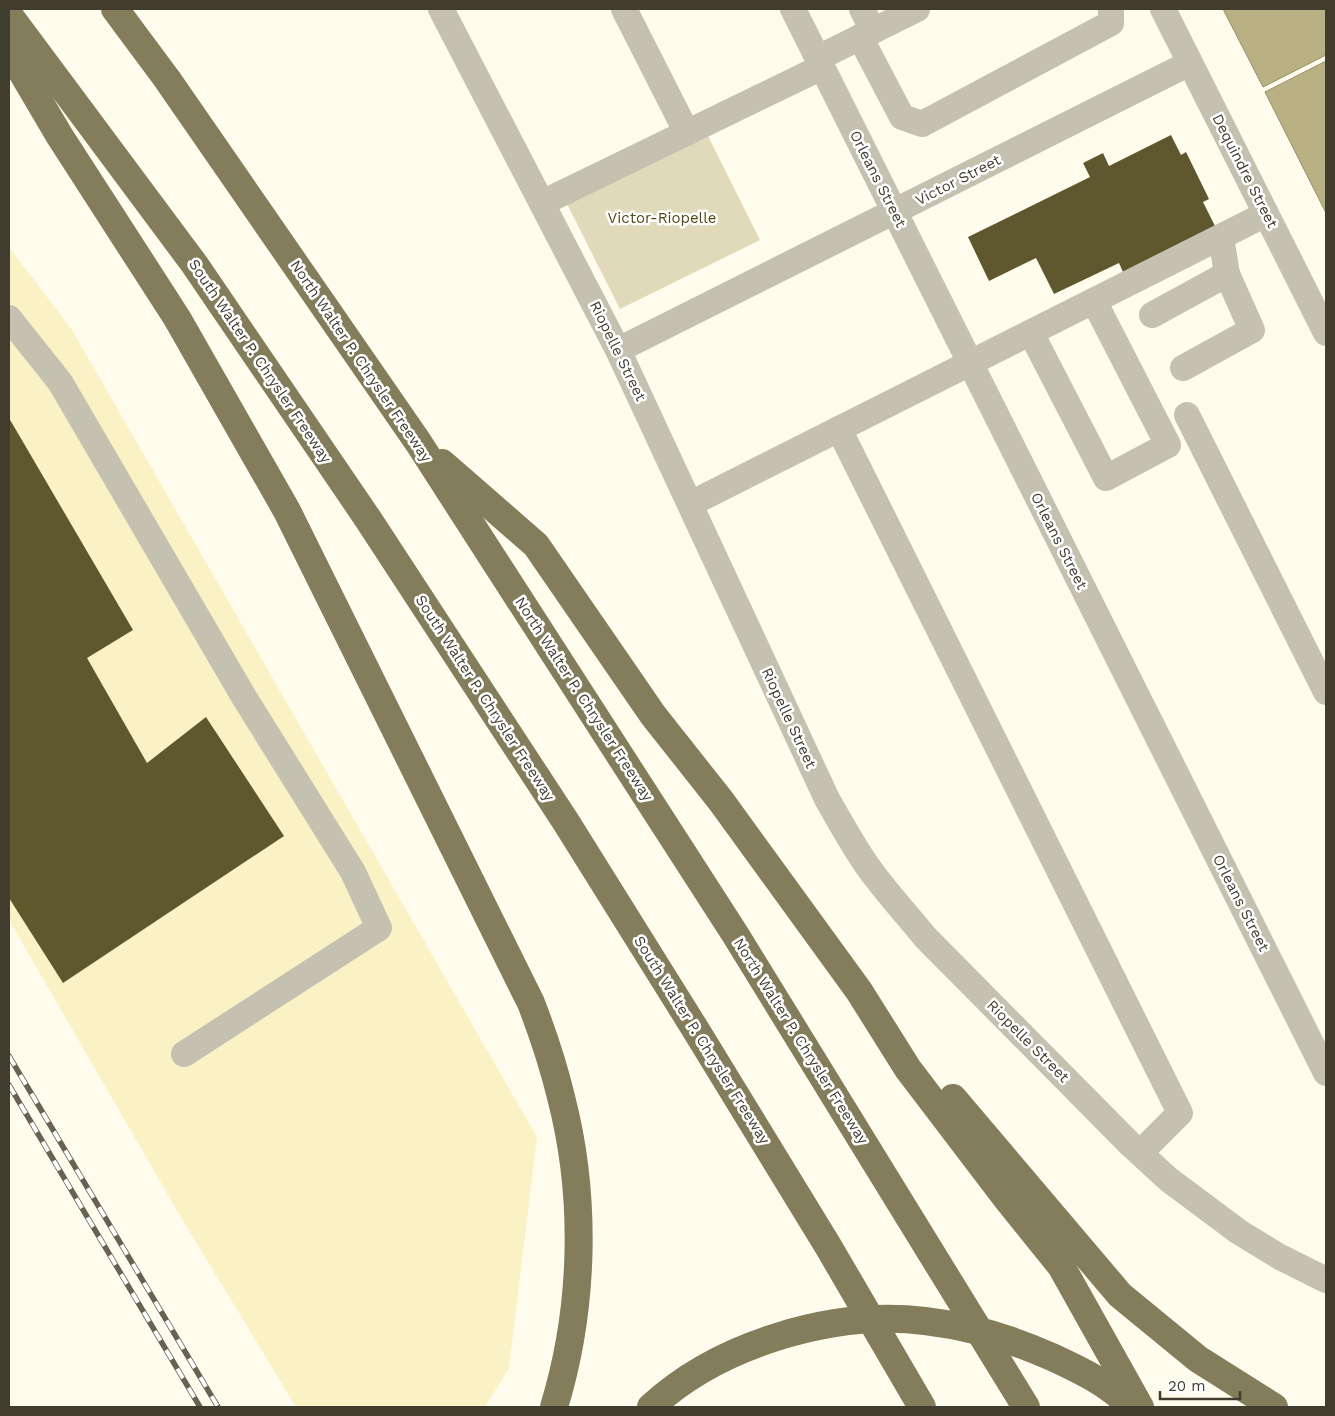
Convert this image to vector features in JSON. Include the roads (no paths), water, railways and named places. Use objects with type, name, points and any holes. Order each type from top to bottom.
[{"type":"highway","name":"North Walter P. Chrysler Freeway","points":[[115,9],[167,79],[418,442],[735,934],[1026,1407]]},
{"type":"highway","name":"South Walter P. Chrysler Freeway","points":[[9,15],[195,265],[368,519],[566,822],[694,1027],[828,1246],[922,1407]]},
{"type":"highway","points":[[9,50],[59,135],[177,318],[287,511],[531,1003],[547,1044],[562,1098],[574,1167],[578,1237],[575,1307],[563,1376],[554,1407]]},
{"type":"highway","points":[[418,442],[536,545],[653,715],[721,801],[859,990],[908,1069],[1007,1199],[1061,1266],[1140,1407]]},
{"type":"highway","points":[[859,990],[919,1057],[1120,1295],[1198,1359],[1274,1407]]},
{"type":"highway","points":[[651,1407],[678,1385],[707,1367],[758,1343],[811,1328],[873,1319],[925,1321],[982,1332],[1033,1348],[1084,1372],[1131,1407]]},
{"type":"street","name":"Riopelle Street","points":[[441,9],[618,350],[827,799],[847,835],[870,870],[925,937],[1168,1179],[1239,1232],[1280,1257],[1326,1280]]},
{"type":"street","points":[[624,9],[687,133]]},
{"type":"street","name":"Orleans Street","points":[[793,9],[1326,1073]]},
{"type":"street","points":[[542,204],[687,133],[820,62],[865,25],[917,9]]},
{"type":"street","points":[[865,25],[902,117],[922,124],[1111,24],[1111,9]]},
{"type":"street","name":"Dequindre Street","points":[[1163,9],[1326,333]]},
{"type":"street","name":"Victor Street","points":[[618,350],[1190,63]]},
{"type":"street","points":[[690,504],[1266,214]]},
{"type":"street","points":[[1183,368],[1252,330],[1228,274],[1221,237]]},
{"type":"street","points":[[1152,315],[1228,274]]},
{"type":"street","points":[[1031,333],[1106,478],[1168,445],[1094,301]]},
{"type":"street","points":[[9,318],[60,382],[244,697],[353,872],[379,928],[184,1054]]},
{"type":"street","points":[[1187,415],[1326,692]]},
{"type":"street","points":[[839,429],[1180,1113],[1140,1153]]},
{"type":"railway","points":[[9,1056],[218,1407]]},
{"type":"railway","points":[[9,1085],[200,1407]]},
{"type":"park label","name":"Victor-Riopelle","points":[[662,218]]}]
